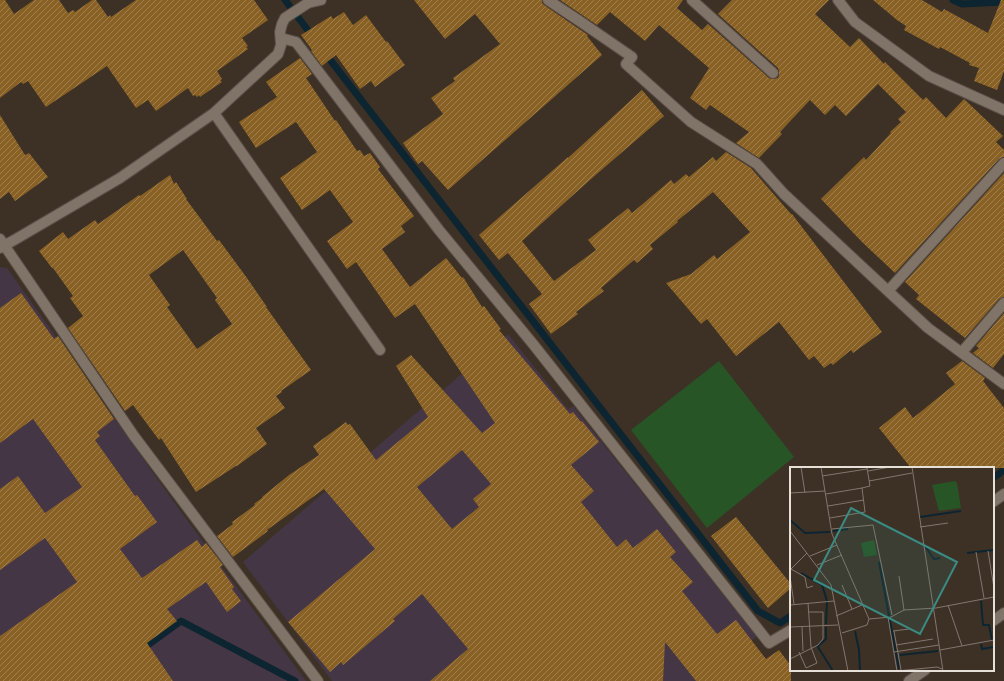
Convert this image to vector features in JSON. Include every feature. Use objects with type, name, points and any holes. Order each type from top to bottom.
[{"type":"street","points":[[318,681],[134,436],[2,244],[120,178],[214,114],[278,54],[281,45],[280,32],[285,18],[305,4],[321,0]]},
{"type":"street","points":[[548,0],[632,57],[626,64],[691,122],[757,164],[784,194],[928,328],[1004,384]]},
{"type":"street","points":[[692,0],[773,73]]},
{"type":"street","points":[[838,0],[855,22],[929,76],[1004,110]]},
{"type":"street","points":[[281,38],[296,42],[439,230],[533,344],[769,643],[790,631]]},
{"type":"street","points":[[214,114],[380,350]]},
{"type":"street","points":[[888,291],[1004,163]]},
{"type":"street","points":[[962,352],[1004,303]]},
{"type":"street","points":[[994,501],[1004,494]]},
{"type":"street","points":[[994,620],[1004,613]]},
{"type":"street","points":[[909,681],[924,671]]},
{"type":"shaded area","points":[[0,267],[7,268],[176,505],[306,681],[0,681]]},
{"type":"shaded area","points":[[508,334],[568,409],[573,406],[757,637],[749,642],[769,681],[332,681],[243,562]]},
{"type":"green space","points":[[719,361],[794,457],[707,528],[631,430]]},
{"type":"building","points":[[0,0],[5,0],[14,14],[34,0],[59,0],[68,13],[73,10],[75,12],[92,0],[96,0],[108,17],[110,15],[111,17],[136,0],[254,0],[268,20],[242,38],[248,46],[246,47],[248,49],[217,71],[222,79],[220,80],[222,82],[200,97],[199,95],[197,97],[195,95],[193,96],[188,88],[156,111],[148,100],[136,108],[107,66],[46,107],[28,81],[23,84],[21,82],[0,98]]},
{"type":"building","points":[[414,0],[542,0],[544,5],[588,35],[587,36],[602,55],[448,190],[422,161],[418,164],[403,143],[443,114],[431,98],[455,81],[453,78],[500,44],[475,14],[445,39]]},
{"type":"building","points":[[560,0],[683,0],[677,8],[702,30],[708,24],[772,79],[778,78],[778,68],[718,14],[732,0],[829,0],[815,14],[850,47],[859,38],[884,64],[885,62],[923,100],[926,97],[946,118],[964,99],[1003,136],[996,142],[1004,150],[1004,157],[999,159],[895,273],[862,242],[821,199],[864,157],[866,160],[891,133],[890,132],[901,122],[898,119],[906,112],[878,84],[846,116],[835,105],[825,115],[810,100],[780,132],[782,134],[759,158],[736,143],[749,132],[710,105],[706,110],[690,98],[709,68],[659,25],[645,41],[610,12],[597,25]]},
{"type":"building","points":[[873,0],[922,0],[942,12],[944,9],[988,33],[1001,0],[1004,0],[1004,71],[997,90],[974,81],[979,68],[969,65],[970,63],[940,47],[939,49],[904,30],[906,26]]},
{"type":"building","points":[[344,12],[353,25],[366,15],[405,65],[375,87],[371,81],[360,89],[336,55],[322,66],[301,35],[331,16],[333,19]]},
{"type":"building","points":[[300,58],[312,74],[306,78],[335,121],[336,120],[357,151],[360,150],[364,156],[370,153],[380,167],[378,169],[414,216],[401,226],[405,232],[382,249],[410,287],[446,258],[462,278],[463,277],[482,307],[484,306],[501,329],[499,330],[570,414],[573,412],[599,442],[571,465],[594,491],[581,502],[617,547],[626,539],[633,548],[657,529],[676,552],[670,557],[693,582],[682,591],[717,634],[736,620],[766,659],[779,650],[790,665],[791,681],[696,681],[665,642],[663,681],[430,681],[468,649],[422,594],[393,619],[395,621],[343,665],[341,662],[330,672],[288,622],[375,549],[324,489],[267,530],[268,531],[233,557],[217,536],[289,475],[319,455],[313,446],[346,422],[348,425],[350,424],[376,460],[428,417],[396,366],[411,355],[482,433],[495,423],[415,304],[395,318],[356,262],[347,269],[327,241],[353,222],[330,190],[302,210],[280,178],[317,152],[296,122],[256,148],[239,122],[277,97],[266,82]],"holes":[[[462,450],[491,484],[473,499],[479,507],[452,529],[417,487]]]},
{"type":"building","points":[[642,90],[664,116],[522,241],[554,281],[596,250],[588,240],[628,208],[632,213],[671,180],[674,184],[686,174],[689,177],[713,157],[716,161],[726,152],[751,168],[792,214],[882,332],[853,353],[851,350],[833,365],[831,363],[824,368],[814,356],[809,360],[779,322],[736,356],[707,319],[701,324],[666,283],[691,274],[714,255],[717,259],[750,232],[713,192],[650,245],[653,249],[637,263],[634,260],[601,288],[604,291],[576,312],[578,314],[551,334],[529,304],[542,294],[508,253],[499,260],[479,235],[568,158]]},
{"type":"building","points":[[0,115],[25,155],[29,153],[48,177],[15,201],[9,192],[0,199]]},
{"type":"building","points":[[1004,173],[1004,297],[999,299],[965,338],[916,299],[919,295],[905,282]]},
{"type":"building","points":[[170,175],[174,184],[176,182],[186,199],[217,241],[219,240],[247,278],[311,370],[276,396],[285,408],[256,428],[267,444],[237,466],[196,492],[161,438],[159,440],[133,405],[125,411],[68,328],[83,316],[70,298],[73,296],[39,251],[63,232],[68,239],[95,220],[98,224],[139,195],[140,196]],"holes":[[[183,250],[217,298],[215,300],[232,324],[197,349],[167,307],[170,305],[149,275]]]},
{"type":"building","points":[[21,293],[54,339],[58,336],[114,419],[97,432],[100,436],[95,440],[135,496],[137,495],[157,522],[120,549],[142,578],[197,540],[202,547],[206,543],[223,565],[220,567],[234,587],[232,589],[241,601],[227,612],[206,582],[167,609],[177,621],[147,643],[173,681],[0,681],[0,636],[77,582],[45,538],[0,570],[0,489],[18,476],[45,513],[82,487],[33,419],[0,443],[0,308]]},
{"type":"building","points":[[1004,313],[1004,354],[993,368],[973,353],[979,348],[976,346]]},
{"type":"building","points":[[962,361],[985,378],[983,381],[1004,408],[1004,468],[910,467],[879,428],[905,407],[913,418],[955,384],[946,373]]},
{"type":"building","points":[[736,517],[790,583],[790,589],[768,608],[711,536]]},
{"type":"waterway","points":[[285,0],[313,37]]},
{"type":"waterway","points":[[953,0],[962,4],[1004,2]]},
{"type":"waterway","points":[[324,52],[758,611],[780,623],[790,617]]},
{"type":"waterway","points":[[994,477],[1004,470]]},
{"type":"waterway","points":[[144,648],[181,621],[295,681]]}]
